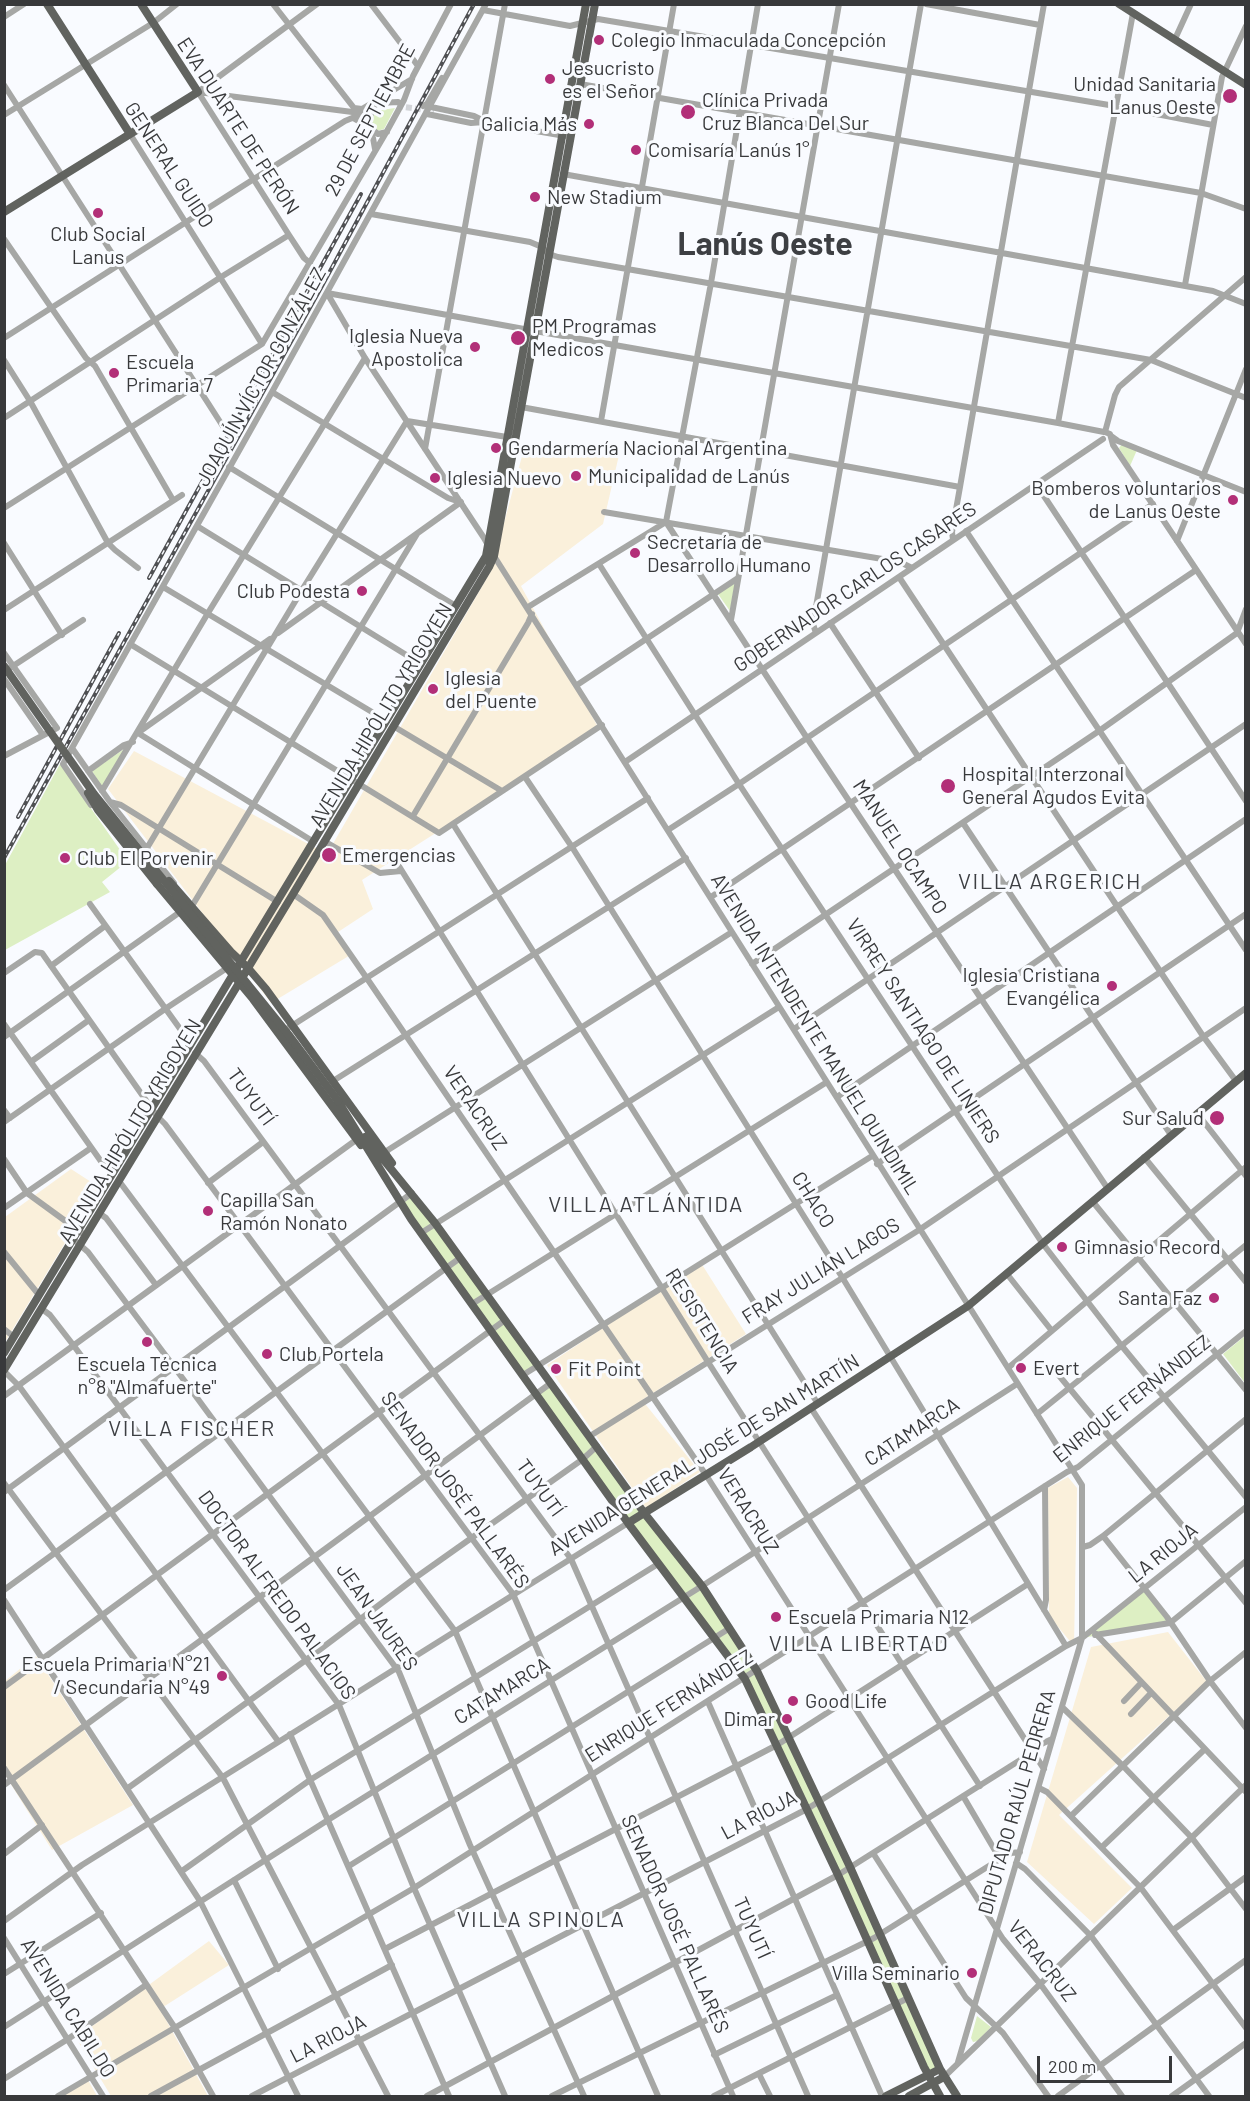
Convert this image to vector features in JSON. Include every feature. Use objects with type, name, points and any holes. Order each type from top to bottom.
[{"type":"main road","name":"GENERAL GUIDO","points":[[47,4],[130,134]]},
{"type":"main road","name":"EVA DUARTE DE PERÓN","points":[[141,4],[198,92]]},
{"type":"main road","name":"AVENIDA HIPÓLITO YRIGOYEN","points":[[390,724],[421,664],[483,563],[489,547],[507,437],[549,254],[563,174],[566,136],[586,4]]},
{"type":"main road","name":"AVENIDA HIPÓLITO YRIGOYEN","points":[[245,965],[278,902],[314,842],[355,781],[494,556],[520,406],[542,247],[566,136],[580,84],[595,4]]},
{"type":"main road","points":[[1119,4],[1245,85]]},
{"type":"main road","points":[[4,212],[198,92]]},
{"type":"main road","points":[[4,666],[144,848],[183,896],[245,965],[292,1025],[386,1154],[400,1177]]},
{"type":"main road","points":[[69,750],[96,806],[279,1034],[378,1168],[421,1233],[628,1523],[745,1679],[940,2097]]},
{"type":"main road","points":[[69,750],[107,811],[288,1034],[348,1115],[435,1222],[645,1514],[702,1586],[730,1628],[757,1671],[850,1867],[944,2078],[957,2097]]},
{"type":"main road","name":"AVENIDA HIPÓLITO YRIGOYEN","points":[[4,1371],[195,1053],[245,965],[293,894],[355,781]]},
{"type":"main road","name":"AVENIDA HIPÓLITO YRIGOYEN","points":[[4,1353],[191,1044],[236,980]]},
{"type":"main road","name":"AVENIDA GENERAL JOSÉ DE SAN MARTÍN","points":[[628,1523],[759,1442],[968,1306],[1245,1073]]},
{"type":"main road","points":[[348,1115],[378,1168]]},
{"type":"main road","points":[[884,2097],[940,2069]]},
{"type":"main road","points":[[909,2097],[944,2078]]},
{"type":"street","points":[[4,17],[24,4]]},
{"type":"street","points":[[4,115],[153,23],[177,4]]},
{"type":"street","points":[[273,4],[374,138],[376,144],[374,153]]},
{"type":"street","points":[[198,92],[317,4]]},
{"type":"street","points":[[371,4],[418,66]]},
{"type":"street","name":"29 DE SEPTIEMBRE","points":[[262,344],[387,131],[451,4]]},
{"type":"street","points":[[425,449],[505,4]]},
{"type":"street","points":[[602,421],[674,4]]},
{"type":"street","points":[[528,607],[666,522],[711,283],[758,4]]},
{"type":"street","points":[[731,620],[839,4]]},
{"type":"street","points":[[816,633],[813,624],[921,4]]},
{"type":"street","points":[[926,4],[1040,25]]},
{"type":"street","points":[[953,540],[952,531],[1044,4]]},
{"type":"street","points":[[1174,39],[1191,4]]},
{"type":"street","points":[[484,7],[565,25],[575,26],[598,19],[1115,106],[1213,125]]},
{"type":"street","name":"JOAQUÍN VÍCTOR GONZÁLEZ","points":[[158,885],[148,877],[108,827],[63,764],[429,110],[462,44],[484,7]]},
{"type":"street","points":[[1058,423],[1133,14]]},
{"type":"street","points":[[1185,285],[1224,71],[1243,37],[1245,26]]},
{"type":"street","points":[[4,338],[412,79]]},
{"type":"street","points":[[580,84],[1201,193],[1245,209]]},
{"type":"street","points":[[4,85],[224,428]]},
{"type":"street","points":[[198,92],[355,114],[379,103],[397,104],[384,105],[355,114]]},
{"type":"street","name":"EVA DUARTE DE PERÓN","points":[[198,92],[304,258],[310,263]]},
{"type":"street","points":[[374,109],[369,119],[370,128],[378,135],[387,131]]},
{"type":"street","points":[[429,110],[474,116],[484,122],[566,136]]},
{"type":"street","points":[[342,111],[345,122]]},
{"type":"street","name":"GENERAL GUIDO","points":[[130,134],[262,344]]},
{"type":"street","points":[[563,174],[1185,285],[1213,291],[1245,304]]},
{"type":"street","points":[[371,214],[530,242],[558,257],[1151,360],[1245,398]]},
{"type":"street","points":[[4,418],[289,235]]},
{"type":"street","points":[[4,239],[95,366],[173,500]]},
{"type":"street","points":[[1245,277],[1119,387],[1109,414],[1106,436],[1245,644]]},
{"type":"street","points":[[327,293],[1058,423],[1106,436],[1245,492]]},
{"type":"street","name":"AVENIDA INTENDENTE MANUEL QUINDIMIL","points":[[327,293],[366,358],[528,607],[877,1164],[1080,1481],[1083,1490],[1083,1547]]},
{"type":"street","points":[[4,508],[262,344]]},
{"type":"street","points":[[102,791],[208,613],[366,358]]},
{"type":"street","points":[[4,360],[30,401],[108,543],[138,568]]},
{"type":"street","points":[[1177,541],[1245,369]]},
{"type":"street","points":[[272,392],[448,498],[461,502]]},
{"type":"street","points":[[520,406],[960,487]]},
{"type":"street","points":[[275,636],[407,421],[507,437]]},
{"type":"street","name":"GOBERNADOR CARLOS CASARES","points":[[625,762],[1106,436]]},
{"type":"street","points":[[229,467],[456,606]]},
{"type":"street","points":[[1036,484],[1245,801]]},
{"type":"street","points":[[4,610],[182,495]]},
{"type":"street","points":[[138,733],[264,648],[275,636],[461,502]]},
{"type":"street","points":[[668,830],[1153,504]]},
{"type":"street","points":[[604,512],[900,562],[912,568]]},
{"type":"street","name":"MANUEL OCAMPO","points":[[666,522],[1108,1189]]},
{"type":"street","points":[[197,526],[421,664]]},
{"type":"street","points":[[966,531],[1245,950]]},
{"type":"street","points":[[192,906],[417,534]]},
{"type":"street","points":[[4,543],[62,635]]},
{"type":"street","name":"VIRREY SANTIAGO DE LINIERS","points":[[599,564],[739,784],[913,1044],[1043,1244],[1121,1345],[1245,1497]]},
{"type":"street","points":[[711,897],[1196,570]]},
{"type":"street","points":[[899,577],[1203,1036],[1236,1081]]},
{"type":"street","points":[[577,685],[738,578]]},
{"type":"street","points":[[163,586],[502,791]]},
{"type":"street","points":[[752,964],[1168,684],[1237,633],[1245,609]]},
{"type":"street","points":[[413,816],[532,614]]},
{"type":"street","points":[[4,671],[84,620]]},
{"type":"street","points":[[830,623],[919,758]]},
{"type":"street","points":[[130,644],[439,833],[602,725]]},
{"type":"street","points":[[69,750],[88,771],[144,848],[233,706],[264,648]]},
{"type":"street","points":[[4,653],[57,728],[4,756]]},
{"type":"street","points":[[4,679],[43,735]]},
{"type":"street","points":[[794,1029],[1245,724]]},
{"type":"street","points":[[138,733],[314,842]]},
{"type":"street","points":[[88,771],[133,741]]},
{"type":"street","name":"CHACO","points":[[525,777],[572,847],[842,1277],[1065,1646]]},
{"type":"street","points":[[279,1034],[648,798]]},
{"type":"street","points":[[111,802],[121,805],[278,902]]},
{"type":"street","points":[[837,1097],[1245,819]]},
{"type":"street","points":[[963,823],[1171,1135]]},
{"type":"street","points":[[453,824],[768,1324],[861,1484],[1044,1769]]},
{"type":"street","points":[[324,841],[380,873],[401,871]]},
{"type":"street","points":[[333,1081],[404,1034],[686,858]]},
{"type":"street","name":"RESISTENCIA","points":[[397,863],[708,1362],[980,1786]]},
{"type":"street","name":"VERACRUZ","points":[[293,894],[323,915],[366,977],[706,1475],[997,1931],[1041,1985],[1122,2097]]},
{"type":"street","points":[[90,904],[191,1044]]},
{"type":"street","points":[[4,1037],[180,912]]},
{"type":"street","points":[[877,1164],[1245,914]]},
{"type":"street","points":[[51,966],[105,926]]},
{"type":"street","points":[[386,1154],[388,1150],[455,1107],[732,932]]},
{"type":"street","name":"SENADOR JOSÉ PALLARÉS","points":[[4,973],[38,951],[51,966],[157,1116],[513,1594],[733,2097]]},
{"type":"street","points":[[4,1110],[7,1120],[226,968],[245,965]]},
{"type":"street","points":[[421,1233],[435,1222],[779,1007]]},
{"type":"street","name":"FRAY JULIÁN LAGOS","points":[[590,1436],[919,1230],[1245,1008]]},
{"type":"street","points":[[32,1061],[89,1020]]},
{"type":"street","points":[[4,1024],[105,1167],[114,1173]]},
{"type":"street","name":"TUYUTÍ","points":[[195,1053],[204,1061],[571,1559],[808,2097]]},
{"type":"street","points":[[472,1304],[827,1082]]},
{"type":"street","points":[[1008,1368],[1244,1171],[1197,1113]]},
{"type":"street","points":[[4,1396],[356,1140]]},
{"type":"street","points":[[208,1183],[263,1142]]},
{"type":"street","points":[[4,1208],[92,1148]]},
{"type":"street","points":[[523,1375],[872,1156]]},
{"type":"street","points":[[1144,1157],[1245,1282]]},
{"type":"street","points":[[4,1159],[27,1193],[86,1236]]},
{"type":"street","points":[[119,1180],[455,1631],[658,2097]]},
{"type":"street","points":[[7,1491],[412,1193]]},
{"type":"street","points":[[1093,1202],[1245,1390]]},
{"type":"street","points":[[99,1213],[106,1218],[156,1285]]},
{"type":"street","name":"JEAN JAURES","points":[[73,1239],[81,1245],[176,1368],[397,1668],[473,1851],[584,2097]]},
{"type":"street","points":[[1037,1414],[1245,1245]]},
{"type":"street","points":[[4,1252],[39,1295]]},
{"type":"street","points":[[4,1590],[460,1258]]},
{"type":"street","points":[[1006,1274],[1052,1331]]},
{"type":"street","name":"DOCTOR ALFREDO PALACIOS","points":[[42,1309],[50,1315],[74,1346],[339,1705],[414,1888],[505,2097]]},
{"type":"street","points":[[4,1687],[505,1320]]},
{"type":"street","points":[[4,1329],[14,1337]]},
{"type":"street","name":"ENRIQUE FERNÁNDEZ","points":[[58,2097],[90,2076],[278,1969],[414,1888],[745,1679],[915,1568],[1078,1467],[1245,1331]]},
{"type":"street","points":[[1052,1367],[1245,1604]]},
{"type":"street","points":[[4,1371],[19,1386],[65,1448],[278,1741]]},
{"type":"street","points":[[4,1785],[551,1383]]},
{"type":"street","name":"CATAMARCA","points":[[4,2028],[1017,1384]]},
{"type":"street","points":[[1083,1547],[1103,1536],[1245,1419]]},
{"type":"street","points":[[128,1788],[583,1459],[597,1446]]},
{"type":"street","points":[[4,1482],[7,1491],[223,1778],[388,2097]]},
{"type":"street","points":[[1044,1610],[1046,1600],[1045,1486]]},
{"type":"street","name":"LA RIOJA","points":[[252,2097],[807,1809],[1065,1646],[1082,1638],[1245,1507]]},
{"type":"street","name":"AVENIDA GENERAL JOSÉ DE SAN MARTÍN","points":[[4,1921],[73,1870],[628,1523]]},
{"type":"street","points":[[1103,1536],[1146,1588],[1245,1728]]},
{"type":"street","name":"DIPUTADO RAÚL PEDRERA","points":[[956,2064],[1082,1638],[1083,1547]]},
{"type":"street","points":[[1082,1638],[1170,1623],[1245,1561]]},
{"type":"street","points":[[182,1871],[310,1780],[658,1564]]},
{"type":"street","points":[[385,1949],[777,1745],[1028,1584]]},
{"type":"street","points":[[4,1600],[201,1901],[298,2097]]},
{"type":"street","points":[[349,1866],[730,1628]]},
{"type":"street","points":[[944,2078],[1244,1788],[1096,1634]]},
{"type":"street","points":[[1071,1816],[1210,1681],[1245,1652]]},
{"type":"street","points":[[1124,1701],[1142,1683]]},
{"type":"street","points":[[1131,1714],[1151,1693]]},
{"type":"street","points":[[708,1702],[884,2097]]},
{"type":"street","points":[[1062,1707],[1155,1798],[1192,1838],[1245,1909]]},
{"type":"street","points":[[290,1734],[449,2097]]},
{"type":"street","points":[[427,2097],[838,1875],[1052,1739]]},
{"type":"street","points":[[1102,1847],[1205,1749]]},
{"type":"street","points":[[4,1768],[175,2028],[213,2097]]},
{"type":"street","points":[[1039,1788],[1047,1792],[1141,1888],[1245,2028]]},
{"type":"street","points":[[963,1796],[1000,1859]]},
{"type":"street","points":[[4,1854],[42,1825]]},
{"type":"street","points":[[552,2097],[867,1941],[913,1915],[1000,1859],[1011,1853],[1020,1852]]},
{"type":"street","points":[[873,1853],[966,1998],[998,2027],[1048,2097]]},
{"type":"street","points":[[1016,1863],[1025,1869],[1091,1936],[1209,2097]]},
{"type":"street","points":[[1173,1930],[1245,1876]]},
{"type":"street","points":[[234,1880],[278,1969]]},
{"type":"street","points":[[4,1974],[101,1913]]},
{"type":"street","name":"AVENIDA CABILDO","points":[[4,1938],[103,2097]]},
{"type":"street","points":[[1058,2097],[1245,1960]]},
{"type":"street","points":[[151,2097],[392,1965]]},
{"type":"street","points":[[4,2079],[68,2039],[146,1985]]},
{"type":"street","points":[[714,2055],[837,1995]]},
{"type":"street","points":[[714,2097],[908,1998]]},
{"type":"street","points":[[1172,2097],[1245,2043]]},
{"type":"street","points":[[940,2069],[956,2064]]},
{"type":"street","points":[[759,2074],[770,2097]]},
{"type":"shaded area","points":[[525,445],[619,455],[603,524],[521,586],[599,729],[362,880],[373,909],[335,934],[352,954],[271,1003],[108,789],[134,751],[327,854],[491,571]]},
{"type":"shaded area","points":[[71,1169],[102,1189],[74,1228],[5,1342],[5,1217]]},
{"type":"shaded area","points":[[701,1263],[746,1334],[642,1400],[700,1472],[646,1508],[547,1365]]},
{"type":"shaded area","points":[[1068,1477],[1077,1488],[1074,1646],[1049,1616],[1048,1488]]},
{"type":"shaded area","points":[[1168,1632],[1207,1682],[1059,1815],[1132,1888],[1094,1924],[1027,1862],[1091,1647]]},
{"type":"shaded area","points":[[36,1656],[133,1805],[52,1850],[5,1775],[5,1681]]},
{"type":"shaded area","points":[[209,1941],[229,1965],[160,2009],[208,2096],[111,2096],[76,2038]]},
{"type":"shaded area","points":[[88,2080],[97,2096],[60,2096]]},
{"type":"green space","points":[[395,108],[384,129],[377,131],[373,127],[371,118],[375,111]]},
{"type":"green space","points":[[1122,444],[1137,450],[1130,466],[1119,448]]},
{"type":"green space","points":[[735,583],[730,611],[718,594]]},
{"type":"green space","points":[[124,749],[103,785],[101,785],[92,771]]},
{"type":"green space","name":"Club El Porvenir","points":[[60,764],[125,857],[118,860],[122,866],[102,882],[110,892],[5,950],[5,865]]},
{"type":"green space","points":[[412,1193],[538,1365],[523,1375],[401,1202]]},
{"type":"green space","points":[[1245,1336],[1245,1383],[1223,1354]]},
{"type":"green space","points":[[551,1383],[702,1586],[757,1671],[940,2069],[928,2075],[745,1679],[537,1394]]},
{"type":"green space","points":[[1146,1588],[1170,1623],[1082,1638]]},
{"type":"green space","points":[[977,2016],[991,2027],[978,2041],[973,2042],[971,2038]]},
{"type":"tunnel","points":[[397,106],[434,111]]},
{"type":"railway","points":[[4,858],[322,286],[474,4]]},
{"type":"railway","points":[[149,578],[361,194]]},
{"type":"railway","points":[[18,817],[119,633]]},
{"type":"place","name":"Colegio Inmaculada Concepción","points":[[599,40]]},
{"type":"place","name":"Jesucristo es el Señor","points":[[550,79]]},
{"type":"place","name":"Unidad Sanitaria Lanus Oeste","points":[[1230,96]]},
{"type":"place","name":"Clínica Privada Cruz Blanca Del Sur","points":[[688,112]]},
{"type":"place","name":"Galicia Más","points":[[589,124]]},
{"type":"place","name":"Comisaría Lanús 1°","points":[[636,150]]},
{"type":"place","name":"New Stadium","points":[[535,197]]},
{"type":"place","name":"Club Social Lanus","points":[[98,213]]},
{"type":"place","name":"PM Programas Medicos","points":[[518,338]]},
{"type":"place","name":"Iglesia Nueva Apostolica","points":[[475,347]]},
{"type":"place","name":"Escuela Primaria 7","points":[[114,373]]},
{"type":"place","name":"Gendarmería Nacional Argentina","points":[[496,448]]},
{"type":"place","name":"Municipalidad de Lanús","points":[[576,476]]},
{"type":"place","name":"Iglesia Nuevo","points":[[435,478]]},
{"type":"place","name":"Bomberos voluntarios de Lanus Oeste","points":[[1233,500]]},
{"type":"place","name":"Secretaría de Desarrollo Humano","points":[[635,553]]},
{"type":"place","name":"Club Podesta","points":[[362,591]]},
{"type":"place","name":"Iglesia del Puente","points":[[433,689]]},
{"type":"place","name":"Hospital Interzonal General Agudos Evita","points":[[948,786]]},
{"type":"place","name":"Emergencias","points":[[329,855]]},
{"type":"place","name":"Club El Porvenir","points":[[65,858]]},
{"type":"place","name":"Iglesia Cristiana Evangélica","points":[[1112,986]]},
{"type":"place","name":"Sur Salud","points":[[1217,1118]]},
{"type":"place","name":"Capilla San Ramón Nonato","points":[[208,1211]]},
{"type":"place","name":"Gimnasio Record","points":[[1062,1247]]},
{"type":"place","name":"Santa Faz","points":[[1214,1298]]},
{"type":"place","name":"Escuela Técnica n°8 \"Almafuerte\"","points":[[147,1342]]},
{"type":"place","name":"Club Portela","points":[[267,1354]]},
{"type":"place","name":"Evert","points":[[1021,1368]]},
{"type":"place","name":"Fit Point","points":[[556,1369]]},
{"type":"place","name":"Escuela Primaria N12","points":[[776,1617]]},
{"type":"place","name":"Escuela Primaria N°21 / Secundaria N°49","points":[[222,1676]]},
{"type":"place","name":"Good Life","points":[[793,1701]]},
{"type":"place","name":"Dimar","points":[[787,1719]]},
{"type":"place","name":"Villa Seminario","points":[[972,1973]]},
{"type":"district","name":"Lanús Oeste","points":[[765,244]]},
{"type":"district","name":"VILLA ARGERICH","points":[[1050,882]]},
{"type":"district","name":"VILLA ATLÁNTIDA","points":[[646,1205]]},
{"type":"district","name":"VILLA FISCHER","points":[[192,1429]]},
{"type":"district","name":"VILLA LIBERTAD","points":[[859,1644]]},
{"type":"district","name":"VILLA SPINOLA","points":[[541,1920]]}]
